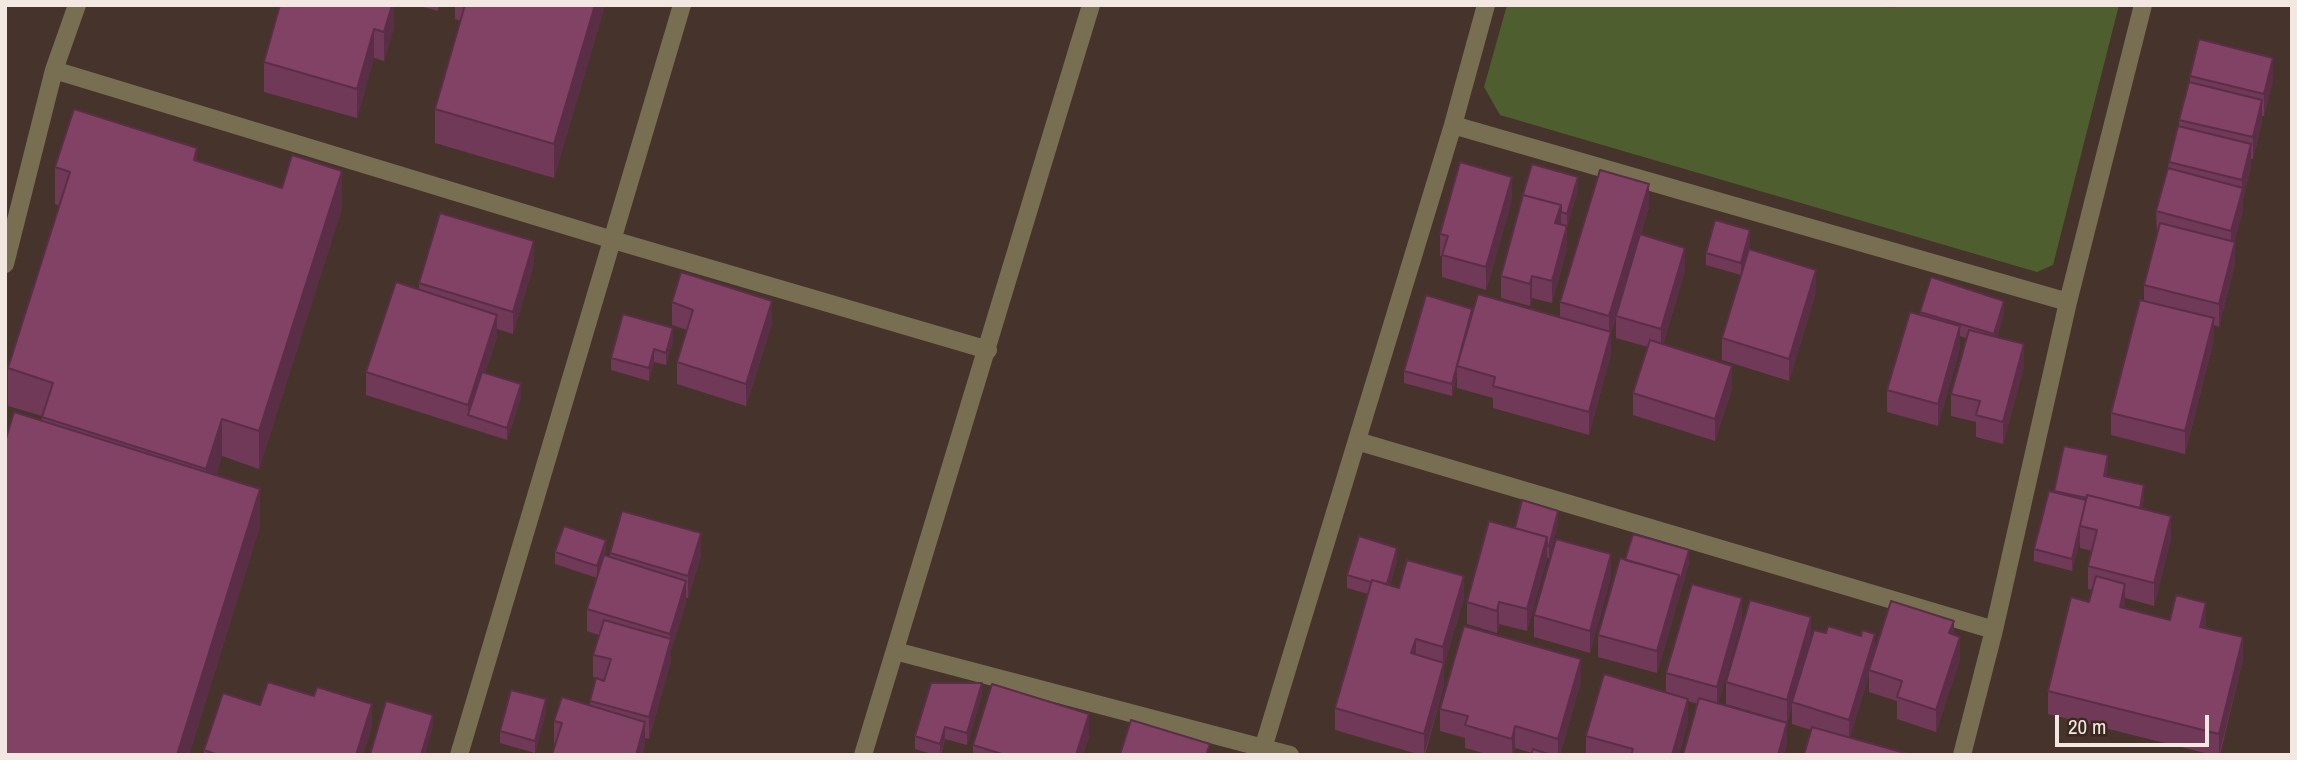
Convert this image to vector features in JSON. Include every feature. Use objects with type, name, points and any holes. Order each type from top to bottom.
[{"type":"street","points":[[5,264],[54,70],[77,5]]},
{"type":"street","points":[[459,755],[681,5]]},
{"type":"street","points":[[863,755],[1091,5]]},
{"type":"street","points":[[1262,751],[1453,125],[1486,5]]},
{"type":"street","points":[[1962,755],[1994,630],[2068,302],[2143,5]]},
{"type":"street","points":[[54,70],[613,240],[988,350]]},
{"type":"street","points":[[1453,125],[2068,302]]},
{"type":"street","points":[[1357,441],[1994,630]]},
{"type":"street","points":[[895,651],[1262,751],[1290,755]]},
{"type":"green space","points":[[1507,5],[2119,5],[2053,265],[2037,272],[1500,115],[1484,87]]},
{"type":"building","points":[[280,5],[392,5],[384,32],[374,29],[357,89],[264,62]]},
{"type":"building","points":[[465,5],[595,5],[554,144],[435,109]]},
{"type":"building","points":[[2199,39],[2273,58],[2264,94],[2190,76]]},
{"type":"building","points":[[2189,82],[2262,100],[2253,137],[2179,120]]},
{"type":"building","points":[[74,109],[197,148],[194,160],[282,188],[292,155],[342,171],[259,431],[222,419],[206,469],[42,417],[53,383],[8,368],[70,172],[55,167]]},
{"type":"building","points":[[2178,126],[2251,144],[2242,180],[2169,162]]},
{"type":"building","points":[[1460,162],[1512,177],[1486,267],[1442,255],[1448,236],[1440,234]]},
{"type":"building","points":[[1532,164],[1578,177],[1567,214],[1561,212],[1561,205],[1523,195],[1521,201]]},
{"type":"building","points":[[2168,168],[2243,188],[2231,231],[2156,211]]},
{"type":"building","points":[[1600,170],[1649,184],[1609,316],[1560,302]]},
{"type":"building","points":[[1523,195],[1561,205],[1555,223],[1567,226],[1552,281],[1532,276],[1530,284],[1501,276]]},
{"type":"building","points":[[440,213],[534,241],[513,312],[419,283]]},
{"type":"building","points":[[1715,220],[1750,230],[1741,263],[1706,253]]},
{"type":"building","points":[[2160,223],[2235,242],[2219,304],[2144,285]]},
{"type":"building","points":[[1640,234],[1685,248],[1661,329],[1616,316]]},
{"type":"building","points":[[1749,249],[1816,270],[1789,359],[1722,338]]},
{"type":"building","points":[[681,272],[772,301],[746,384],[677,362],[693,310],[672,302]]},
{"type":"building","points":[[1931,277],[2004,301],[1994,334],[1920,312]]},
{"type":"building","points":[[396,282],[497,315],[468,405],[366,372]]},
{"type":"building","points":[[1478,294],[1611,332],[1589,412],[1493,386],[1495,377],[1457,366]]},
{"type":"building","points":[[1426,295],[1472,309],[1452,384],[1404,371]]},
{"type":"building","points":[[2140,300],[2214,318],[2185,431],[2111,413]]},
{"type":"building","points":[[1910,312],[1960,326],[1938,404],[1887,390]]},
{"type":"building","points":[[623,314],[673,328],[666,353],[654,349],[649,368],[611,358]]},
{"type":"building","points":[[1969,330],[2024,344],[2003,422],[1976,415],[1980,401],[1951,394]]},
{"type":"building","points":[[1650,340],[1732,366],[1715,419],[1633,393]]},
{"type":"building","points":[[482,372],[521,384],[507,428],[468,415]]},
{"type":"building","points":[[14,412],[260,489],[177,755],[5,755],[5,442]]},
{"type":"building","points":[[2064,446],[2108,455],[2104,476],[2144,485],[2140,508],[2087,495],[2087,498],[2054,491]]},
{"type":"building","points":[[2049,491],[2086,500],[2072,559],[2034,549]]},
{"type":"building","points":[[2087,495],[2171,516],[2154,583],[2088,566],[2097,530],[2080,526]]},
{"type":"building","points":[[1522,500],[1558,511],[1549,546],[1547,537],[1515,528]]},
{"type":"building","points":[[622,511],[701,533],[688,576],[610,553]]},
{"type":"building","points":[[1489,521],[1547,537],[1527,609],[1499,602],[1497,611],[1467,602]]},
{"type":"building","points":[[564,526],[606,540],[597,566],[555,552]]},
{"type":"building","points":[[1633,534],[1689,550],[1679,585],[1679,575],[1625,560]]},
{"type":"building","points":[[1359,536],[1397,548],[1387,584],[1347,575]]},
{"type":"building","points":[[1556,539],[1611,554],[1590,631],[1534,615]]},
{"type":"building","points":[[604,555],[686,581],[670,634],[587,609]]},
{"type":"building","points":[[1620,558],[1679,575],[1657,651],[1598,635]]},
{"type":"building","points":[[1407,560],[1464,576],[1443,647],[1416,639],[1411,653],[1444,663],[1424,734],[1335,708],[1372,580],[1399,588]]},
{"type":"building","points":[[2096,576],[2125,584],[2120,607],[2170,620],[2176,595],[2206,603],[2200,627],[2243,637],[2219,734],[2048,691],[2071,597],[2089,602]]},
{"type":"building","points":[[1692,584],[1742,598],[1717,687],[1666,673]]},
{"type":"building","points":[[1750,600],[1811,617],[1787,700],[1726,682]]},
{"type":"building","points":[[1891,601],[1954,621],[1949,633],[1960,637],[1936,710],[1897,697],[1902,681],[1869,670]]},
{"type":"building","points":[[604,620],[671,639],[649,717],[590,701],[596,678],[604,681],[611,659],[593,655]]},
{"type":"building","points":[[1464,626],[1581,659],[1558,739],[1515,726],[1512,739],[1465,725],[1468,716],[1440,709]]},
{"type":"building","points":[[1828,626],[1861,636],[1862,630],[1875,634],[1849,720],[1792,702],[1814,630],[1826,633]]},
{"type":"building","points":[[1604,674],[1688,699],[1672,755],[1631,755],[1633,749],[1586,736]]},
{"type":"building","points":[[268,682],[314,696],[317,687],[372,704],[356,755],[218,755],[204,750],[223,693],[260,705]]},
{"type":"building","points":[[931,683],[982,683],[967,733],[945,727],[940,744],[915,736]]},
{"type":"building","points":[[992,684],[1089,714],[1076,755],[1005,755],[973,745]]},
{"type":"building","points":[[511,690],[546,699],[535,741],[500,731]]},
{"type":"building","points":[[562,697],[645,722],[636,755],[552,755],[562,723],[554,721]]},
{"type":"building","points":[[1699,698],[1787,723],[1778,755],[1683,755]]},
{"type":"building","points":[[386,701],[433,715],[421,755],[370,755]]},
{"type":"building","points":[[1131,720],[1210,744],[1206,755],[1120,755]]},
{"type":"building","points":[[1812,727],[1912,755],[1804,755]]},
{"type":"building","points":[[1533,749],[1551,755],[1531,755]]}]
